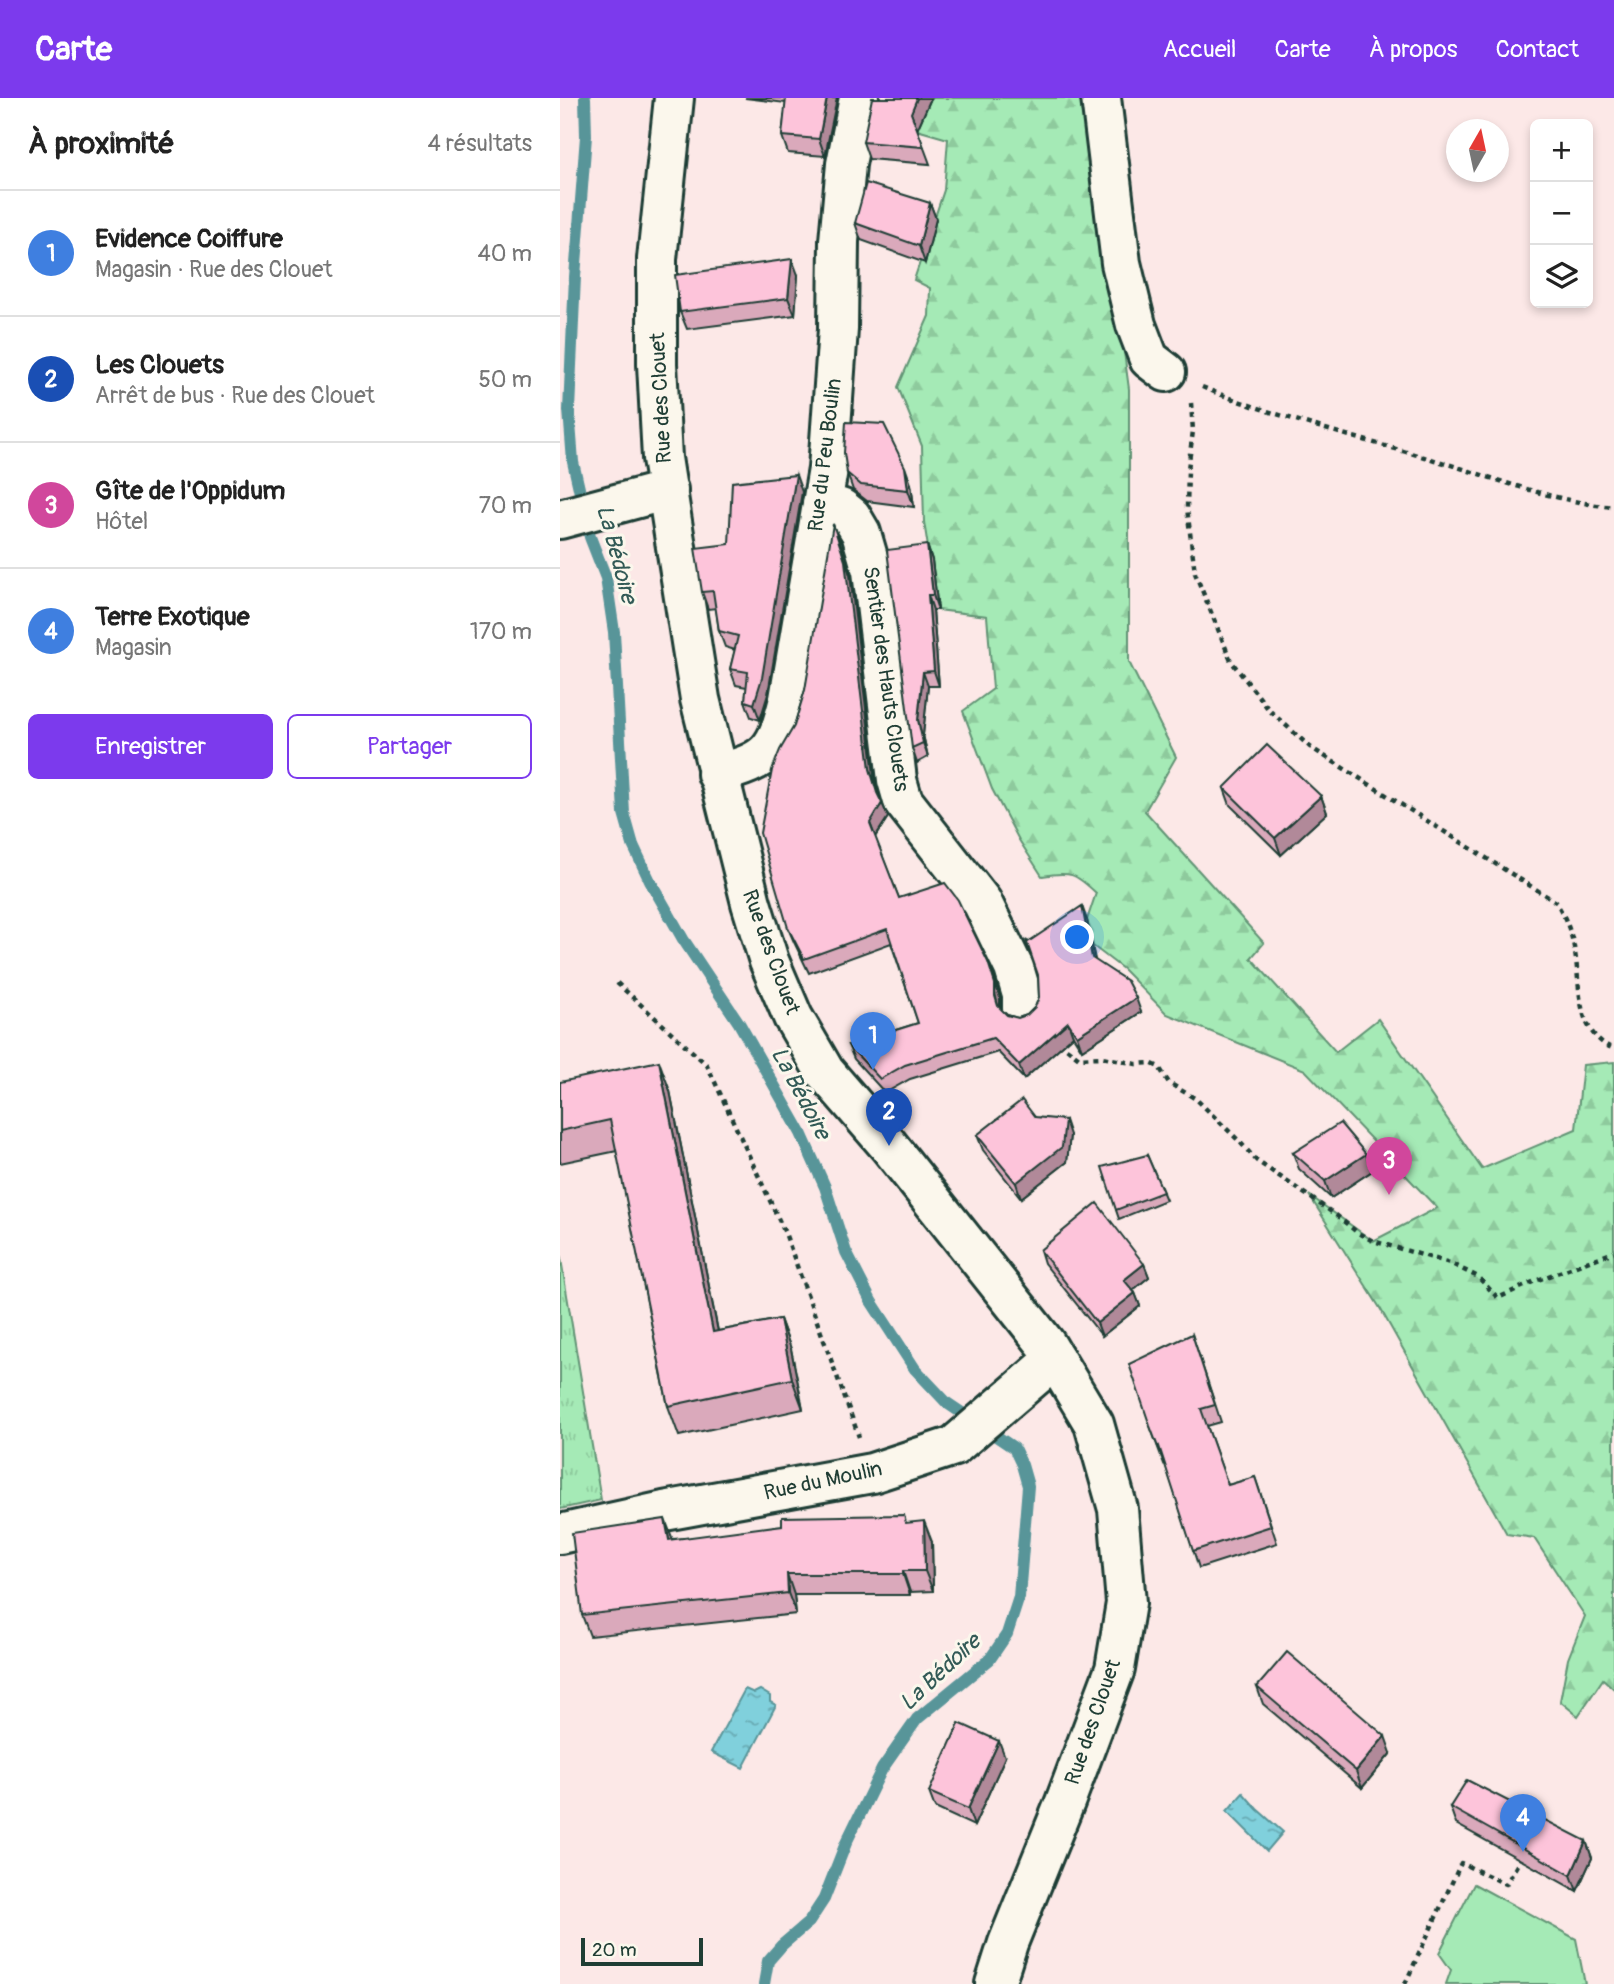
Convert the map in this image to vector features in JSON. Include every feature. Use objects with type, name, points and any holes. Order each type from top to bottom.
[{"type":"street","name":"Rue des Clouet","points":[[674,98],[657,260],[656,312],[662,458],[700,699],[717,774],[769,961],[800,1028],[825,1072],[890,1146],[1046,1344],[1094,1424],[1118,1509],[1126,1603],[1115,1669],[1008,1943],[995,1984]]},
{"type":"street","name":"Rue du Peu Boulin","points":[[717,774],[753,763],[764,755],[782,725],[789,699],[828,469],[838,329],[839,241],[846,164],[859,98]]},
{"type":"street","points":[[1101,98],[1121,263],[1136,325],[1149,359],[1177,377]]},
{"type":"street","points":[[578,514],[668,490]]},
{"type":"street","name":"Sentier des Hauts Clouets","points":[[822,504],[841,508],[851,516],[861,533],[872,571],[897,780],[903,801],[982,902],[1014,968],[1022,995],[1021,1010]]},
{"type":"street","name":"Rue du Moulin","points":[[560,1534],[664,1511],[872,1473],[954,1446],[1055,1359]]},
{"type":"path","points":[[1177,377],[1267,411],[1535,490],[1597,506],[1614,507]]},
{"type":"path","points":[[1177,377],[1192,407],[1193,431],[1187,508],[1195,573],[1231,661],[1270,711],[1310,747],[1556,902],[1567,920],[1575,951],[1584,1019],[1597,1038],[1614,1049]]},
{"type":"path","points":[[617,983],[707,1065],[785,1233],[872,1473]]},
{"type":"path","points":[[1021,1010],[1042,1023],[1062,1046],[1079,1058],[1102,1057],[1136,1064],[1150,1063],[1159,1067],[1169,1083],[1196,1099],[1257,1161],[1327,1208],[1358,1233],[1373,1241],[1450,1262],[1478,1277],[1499,1298],[1535,1281],[1614,1252]]},
{"type":"path","points":[[1405,1984],[1461,1863],[1506,1884],[1520,1860]]},
{"type":"green space","points":[[931,98],[1090,98],[1129,389],[1129,662],[1176,757],[1145,811],[1264,943],[1251,958],[1336,1052],[1378,1019],[1482,1169],[1576,1129],[1583,1065],[1614,1062],[1614,1689],[1603,1679],[1578,1716],[1560,1701],[1568,1659],[1585,1616],[1534,1538],[1507,1534],[1380,1308],[1309,1195],[1373,1241],[1437,1208],[1305,1070],[1167,1014],[1123,969],[1093,946],[1087,920],[1096,893],[1072,875],[1042,876],[992,789],[963,711],[993,689],[987,616],[938,610],[924,522],[922,446],[898,387],[929,316],[930,288],[914,280],[944,190],[948,139],[917,130]]},
{"type":"green space","points":[[560,1253],[601,1500],[560,1509]]},
{"type":"green space","points":[[1474,1884],[1576,1939],[1585,1984],[1446,1984],[1451,1970],[1439,1953]]},
{"type":"water","points":[[745,1689],[754,1693],[760,1690],[770,1696],[770,1702],[776,1705],[743,1768],[711,1752]]},
{"type":"water","points":[[1243,1793],[1283,1832],[1267,1851],[1227,1811]]},
{"type":"building","points":[[786,98],[827,98],[819,139],[782,136]]},
{"type":"building","points":[[872,98],[917,98],[911,113],[924,147],[863,142]]},
{"type":"building","points":[[866,183],[930,203],[919,246],[855,223]]},
{"type":"building","points":[[792,259],[788,298],[680,312],[675,275]]},
{"type":"building","points":[[846,422],[884,424],[905,467],[908,490],[861,485],[847,473],[844,453]]},
{"type":"building","points":[[796,475],[762,678],[754,704],[745,701],[748,672],[730,669],[738,636],[719,631],[713,591],[702,592],[695,548],[729,544],[732,482]]},
{"type":"building","points":[[833,524],[845,561],[870,769],[882,803],[870,823],[899,898],[945,883],[958,900],[988,962],[998,1006],[1007,1015],[1018,1018],[1027,1015],[1035,1007],[1039,997],[1038,975],[1026,940],[1028,942],[1082,906],[1092,958],[1127,981],[1136,998],[1077,1036],[1068,1022],[1019,1065],[993,1038],[905,1065],[880,1079],[848,1045],[918,1023],[887,929],[804,959],[788,928],[760,833],[772,770],[794,726],[805,690]]},
{"type":"building","points":[[927,545],[933,595],[928,595],[934,671],[923,672],[918,720],[923,743],[912,748],[887,550]]},
{"type":"building","points":[[1267,745],[1321,796],[1275,838],[1224,788]]},
{"type":"building","points":[[659,1061],[713,1332],[780,1319],[792,1379],[668,1406],[610,1120],[560,1131],[560,1082]]},
{"type":"building","points":[[1022,1100],[1035,1117],[1065,1120],[1062,1147],[1016,1183],[977,1135]]},
{"type":"building","points":[[1340,1123],[1366,1154],[1325,1181],[1293,1153]]},
{"type":"building","points":[[1147,1155],[1163,1192],[1116,1210],[1102,1167]]},
{"type":"building","points":[[1097,1203],[1144,1264],[1124,1280],[1135,1293],[1097,1323],[1040,1250]]},
{"type":"building","points":[[1192,1334],[1215,1405],[1201,1409],[1228,1485],[1255,1477],[1271,1526],[1193,1551],[1129,1364]]},
{"type":"building","points":[[904,1515],[906,1523],[924,1521],[925,1571],[903,1571],[903,1574],[787,1574],[788,1593],[582,1615],[572,1533],[665,1519],[669,1540],[782,1525],[782,1517]]},
{"type":"building","points":[[1287,1652],[1385,1736],[1356,1771],[1257,1687]]},
{"type":"building","points":[[959,1723],[999,1741],[968,1809],[929,1792]]},
{"type":"building","points":[[1467,1780],[1586,1841],[1571,1875],[1450,1807]]},
{"type":"waterway","name":"La Bédoire","points":[[585,98],[586,136],[575,277],[569,410],[573,462],[590,537],[606,578],[614,632],[624,813],[633,845],[683,939],[739,1023],[801,1133],[825,1187],[846,1252],[871,1301],[915,1369],[947,1403],[1014,1448],[1028,1486],[1019,1597],[1007,1634],[990,1659],[917,1719],[882,1769],[846,1843],[824,1899],[809,1922],[768,1961],[764,1984]]},
{"type":"place","name":"Evidence Coiffure","points":[[873,1070]]},
{"type":"place","name":"Les Clouets","points":[[889,1146]]},
{"type":"place","name":"Gîte de l'Oppidum","points":[[1389,1195]]},
{"type":"place","name":"Terre Exotique","points":[[1523,1852]]}]
